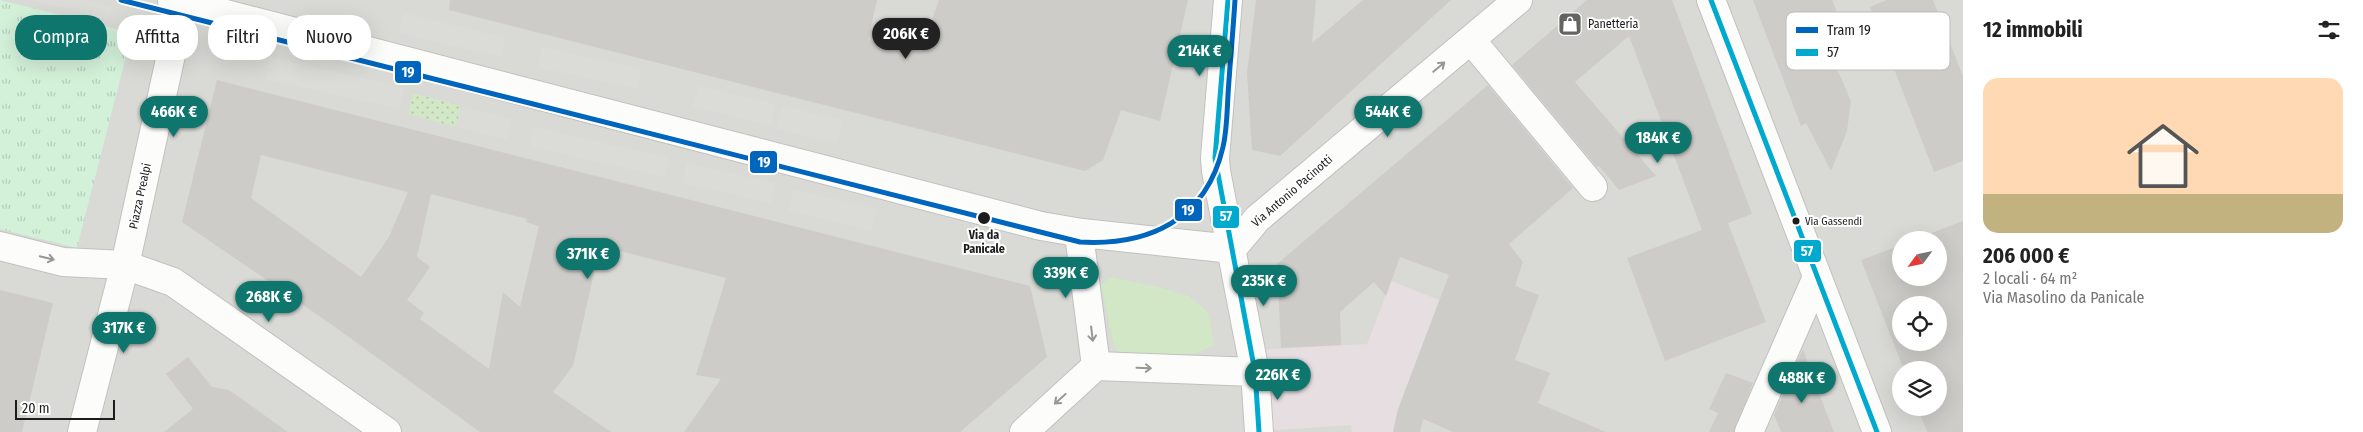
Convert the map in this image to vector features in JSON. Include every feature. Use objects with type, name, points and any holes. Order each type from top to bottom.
[{"type":"street","points":[[1228,0],[1215,158],[1255,372],[1259,432]]},
{"type":"street","name":"Via Antonio Pacinotti","points":[[1232,249],[1257,219],[1518,0]]},
{"type":"street","points":[[1711,0],[1877,432]]},
{"type":"street","points":[[179,1],[1031,223],[1082,234],[1232,249]]},
{"type":"street","name":"Piazza Prealpi","points":[[82,432],[125,265],[179,1]]},
{"type":"street","points":[[1471,40],[1593,187]]},
{"type":"street","points":[[1082,234],[1080,242],[1096,366]]},
{"type":"street","points":[[0,246],[63,262],[125,265],[173,282],[387,432]]},
{"type":"street","points":[[1749,432],[1817,277]]},
{"type":"street","points":[[1024,432],[1096,366],[1255,372]]},
{"type":"shaded area","points":[[0,0],[1224,0],[1212,159],[1255,432],[0,432]]},
{"type":"shaded area","points":[[33,0],[84,0],[112,7],[109,20],[107,19],[107,15],[90,15]]},
{"type":"shaded area","points":[[1228,0],[1963,0],[1963,432],[1259,432],[1232,249],[1215,158]]},
{"type":"shaded area","points":[[403,13],[506,38],[501,57],[398,33]]},
{"type":"shaded area","points":[[542,47],[642,69],[638,89],[537,67]]},
{"type":"shaded area","points":[[277,59],[404,88],[399,109],[265,79],[269,60]]},
{"type":"shaded area","points":[[699,86],[776,104],[771,126],[693,107]]},
{"type":"shaded area","points":[[461,106],[511,119],[507,139],[456,127]]},
{"type":"shaded area","points":[[782,106],[842,120],[837,143],[777,129]]},
{"type":"shaded area","points":[[534,127],[669,158],[664,177],[529,146]]},
{"type":"shaded area","points":[[687,163],[776,183],[771,203],[682,183]]},
{"type":"shaded area","points":[[794,189],[877,209],[872,231],[789,211]]},
{"type":"shaded area","points":[[1391,281],[1525,334],[1489,432],[1453,432],[1398,409],[1393,432],[1352,432],[1351,425],[1261,431],[1253,350],[1367,344]]},
{"type":"green space","points":[[0,0],[60,15],[15,15],[15,60],[107,60],[107,27],[117,29],[117,60],[125,60],[77,248],[0,229]]},
{"type":"green space","points":[[413,93],[461,106],[456,127],[408,114]]},
{"type":"green space","points":[[1110,277],[1158,287],[1189,296],[1208,312],[1214,345],[1195,354],[1124,356],[1114,347],[1101,285]]},
{"type":"building","points":[[450,0],[877,0],[868,40],[921,52],[939,0],[1188,0],[1160,121],[1121,110],[1103,160],[1085,171],[449,10]]},
{"type":"building","points":[[1256,0],[1316,0],[1312,43],[1363,0],[1451,0],[1280,156],[1252,150],[1247,73]]},
{"type":"building","points":[[1587,0],[1672,0],[1752,214],[1728,223],[1766,322],[1665,361],[1627,258],[1702,230],[1629,36],[1575,82],[1656,176],[1619,190],[1599,166],[1597,167],[1512,65]]},
{"type":"building","points":[[1753,0],[1832,0],[1837,12],[1786,12],[1786,70],[1837,70],[1851,101],[1847,131],[1831,171],[1806,123],[1801,126]]},
{"type":"building","points":[[1887,0],[1933,0],[1938,12],[1872,12],[1870,7]]},
{"type":"building","points":[[1950,43],[1963,76],[1963,161],[1934,172],[1894,70],[1950,70]]},
{"type":"building","points":[[217,80],[1030,286],[1047,357],[960,432],[684,432],[721,379],[696,375],[726,278],[600,246],[573,366],[553,392],[611,432],[480,432],[328,322],[182,222]],"holes":[[[261,155],[408,192],[389,237],[361,277],[251,198]],[[431,194],[527,219],[526,222],[539,226],[520,307],[503,292],[489,369],[420,319],[424,313],[407,300],[430,267],[417,257]]]},
{"type":"building","points":[[1488,85],[1573,188],[1509,244],[1523,262],[1515,286],[1539,295],[1515,360],[1550,373],[1538,403],[1606,432],[1453,432],[1423,419],[1420,432],[1393,432],[1398,409],[1449,275],[1400,257],[1386,296],[1374,282],[1340,312],[1341,345],[1281,348],[1277,264]]},
{"type":"building","points":[[1963,221],[1963,432],[1927,432],[1921,416],[1947,416],[1947,361],[1900,361],[1897,351],[1947,351],[1947,296],[1892,296],[1892,339],[1861,260],[1892,248],[1892,286],[1948,286],[1948,231],[1937,231]]},
{"type":"building","points":[[0,290],[53,303],[22,432],[0,432]]},
{"type":"building","points":[[1803,349],[1834,432],[1781,432],[1774,415]]},
{"type":"building","points":[[188,357],[212,387],[229,390],[288,432],[164,432],[193,409],[166,374]]},
{"type":"building","points":[[1726,373],[1753,383],[1734,432],[1709,432],[1718,413],[1709,409]]},
{"type":"tram line","name":"19","points":[[121,0],[1080,242],[1105,242],[1129,239],[1151,233],[1171,223],[1188,210],[1203,193],[1215,172],[1223,147],[1235,0]]},
{"type":"transit line","name":"57","points":[[1228,0],[1215,158],[1255,372],[1259,432]]},
{"type":"transit line","name":"57","points":[[1711,0],[1877,432]]},
{"type":"place","name":"Panetteria","points":[[1570,24]]},
{"type":"place","name":"Via da Panicale","points":[[984,218]]},
{"type":"place","name":"Via Gassendi","points":[[1796,221]]}]
